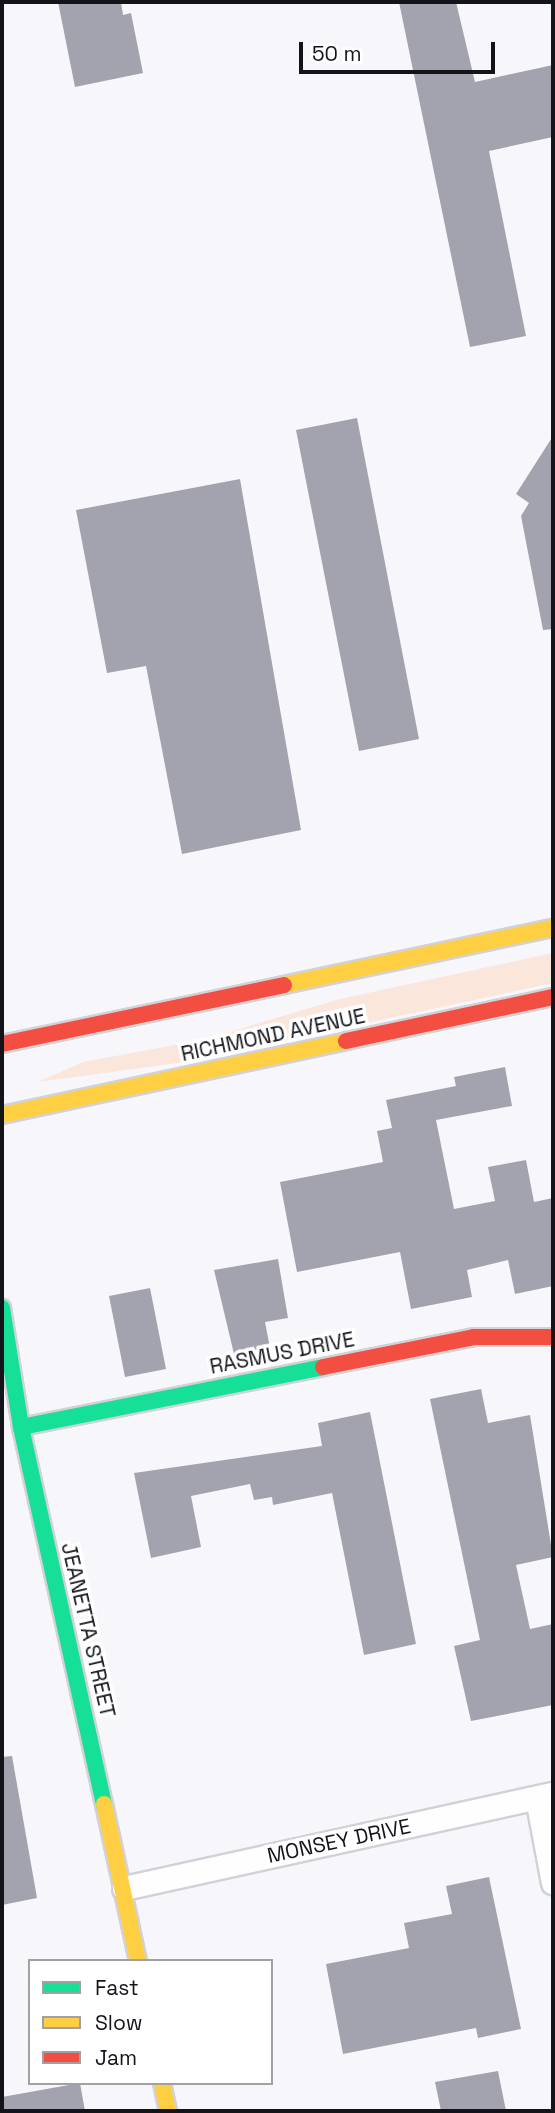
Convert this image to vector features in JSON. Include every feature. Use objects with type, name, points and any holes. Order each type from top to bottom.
[{"type":"street","points":[[2,1044],[553,928]]},
{"type":"street","name":"RICHMOND AVENUE","points":[[2,1115],[553,997]]},
{"type":"street","name":"JEANETTA STREET","points":[[2,1308],[21,1427],[138,1959]]},
{"type":"street","name":"RASMUS DRIVE","points":[[21,1427],[474,1337],[553,1337]]},
{"type":"street","points":[[545,1796],[553,1883]]},
{"type":"street","name":"MONSEY DRIVE","points":[[124,1888],[545,1796]]},
{"type":"street","points":[[162,2085],[167,2111]]},
{"type":"shaded area","points":[[553,953],[553,983],[185,1062],[38,1082],[83,1062],[202,1040],[340,999]]},
{"type":"building","points":[[58,2],[121,2],[123,15],[131,13],[143,73],[75,87]]},
{"type":"building","points":[[399,2],[456,2],[475,82],[553,65],[553,137],[489,151],[526,336],[470,347]]},
{"type":"building","points":[[357,418],[419,739],[359,751],[296,430]]},
{"type":"building","points":[[553,436],[553,629],[543,630],[521,516],[529,503],[516,494]]},
{"type":"building","points":[[240,479],[301,830],[182,854],[146,666],[107,673],[76,510]]},
{"type":"building","points":[[505,1067],[512,1106],[436,1120],[454,1209],[495,1201],[488,1167],[526,1160],[534,1202],[553,1198],[553,1286],[515,1294],[508,1260],[467,1270],[472,1297],[411,1309],[400,1252],[297,1272],[280,1182],[383,1162],[377,1131],[392,1128],[386,1100],[456,1086],[454,1077]]},
{"type":"building","points":[[278,1259],[288,1318],[265,1322],[270,1348],[234,1354],[214,1270]]},
{"type":"building","points":[[150,1288],[166,1369],[125,1377],[109,1296]]},
{"type":"building","points":[[481,1389],[488,1423],[530,1415],[553,1557],[516,1565],[530,1629],[553,1624],[553,1705],[471,1721],[454,1646],[480,1640],[430,1399]]},
{"type":"building","points":[[370,1412],[416,1644],[364,1655],[332,1493],[273,1505],[272,1497],[254,1500],[250,1484],[191,1496],[201,1547],[151,1558],[134,1473],[322,1446],[318,1423]]},
{"type":"building","points":[[12,1756],[37,1898],[2,1905],[2,1757]]},
{"type":"building","points":[[489,1877],[521,2029],[478,2038],[476,2028],[343,2054],[326,1964],[409,1948],[404,1923],[452,1914],[446,1886]]},
{"type":"building","points":[[498,2071],[506,2111],[441,2111],[435,2082]]},
{"type":"building","points":[[80,2085],[85,2111],[2,2111],[2,2097]]},
{"type":"traffic: fast","points":[[2,1308],[21,1427],[104,1804]]},
{"type":"traffic: fast","points":[[21,1427],[323,1367]]},
{"type":"traffic: slow","points":[[284,985],[553,928]]},
{"type":"traffic: slow","points":[[2,1115],[346,1041]]},
{"type":"traffic: slow","points":[[104,1804],[138,1959]]},
{"type":"traffic: slow","points":[[162,2085],[168,2111]]},
{"type":"traffic: jam","points":[[2,1044],[284,985]]},
{"type":"traffic: jam","points":[[346,1041],[553,997]]},
{"type":"traffic: jam","points":[[323,1367],[474,1337],[553,1337]]}]
